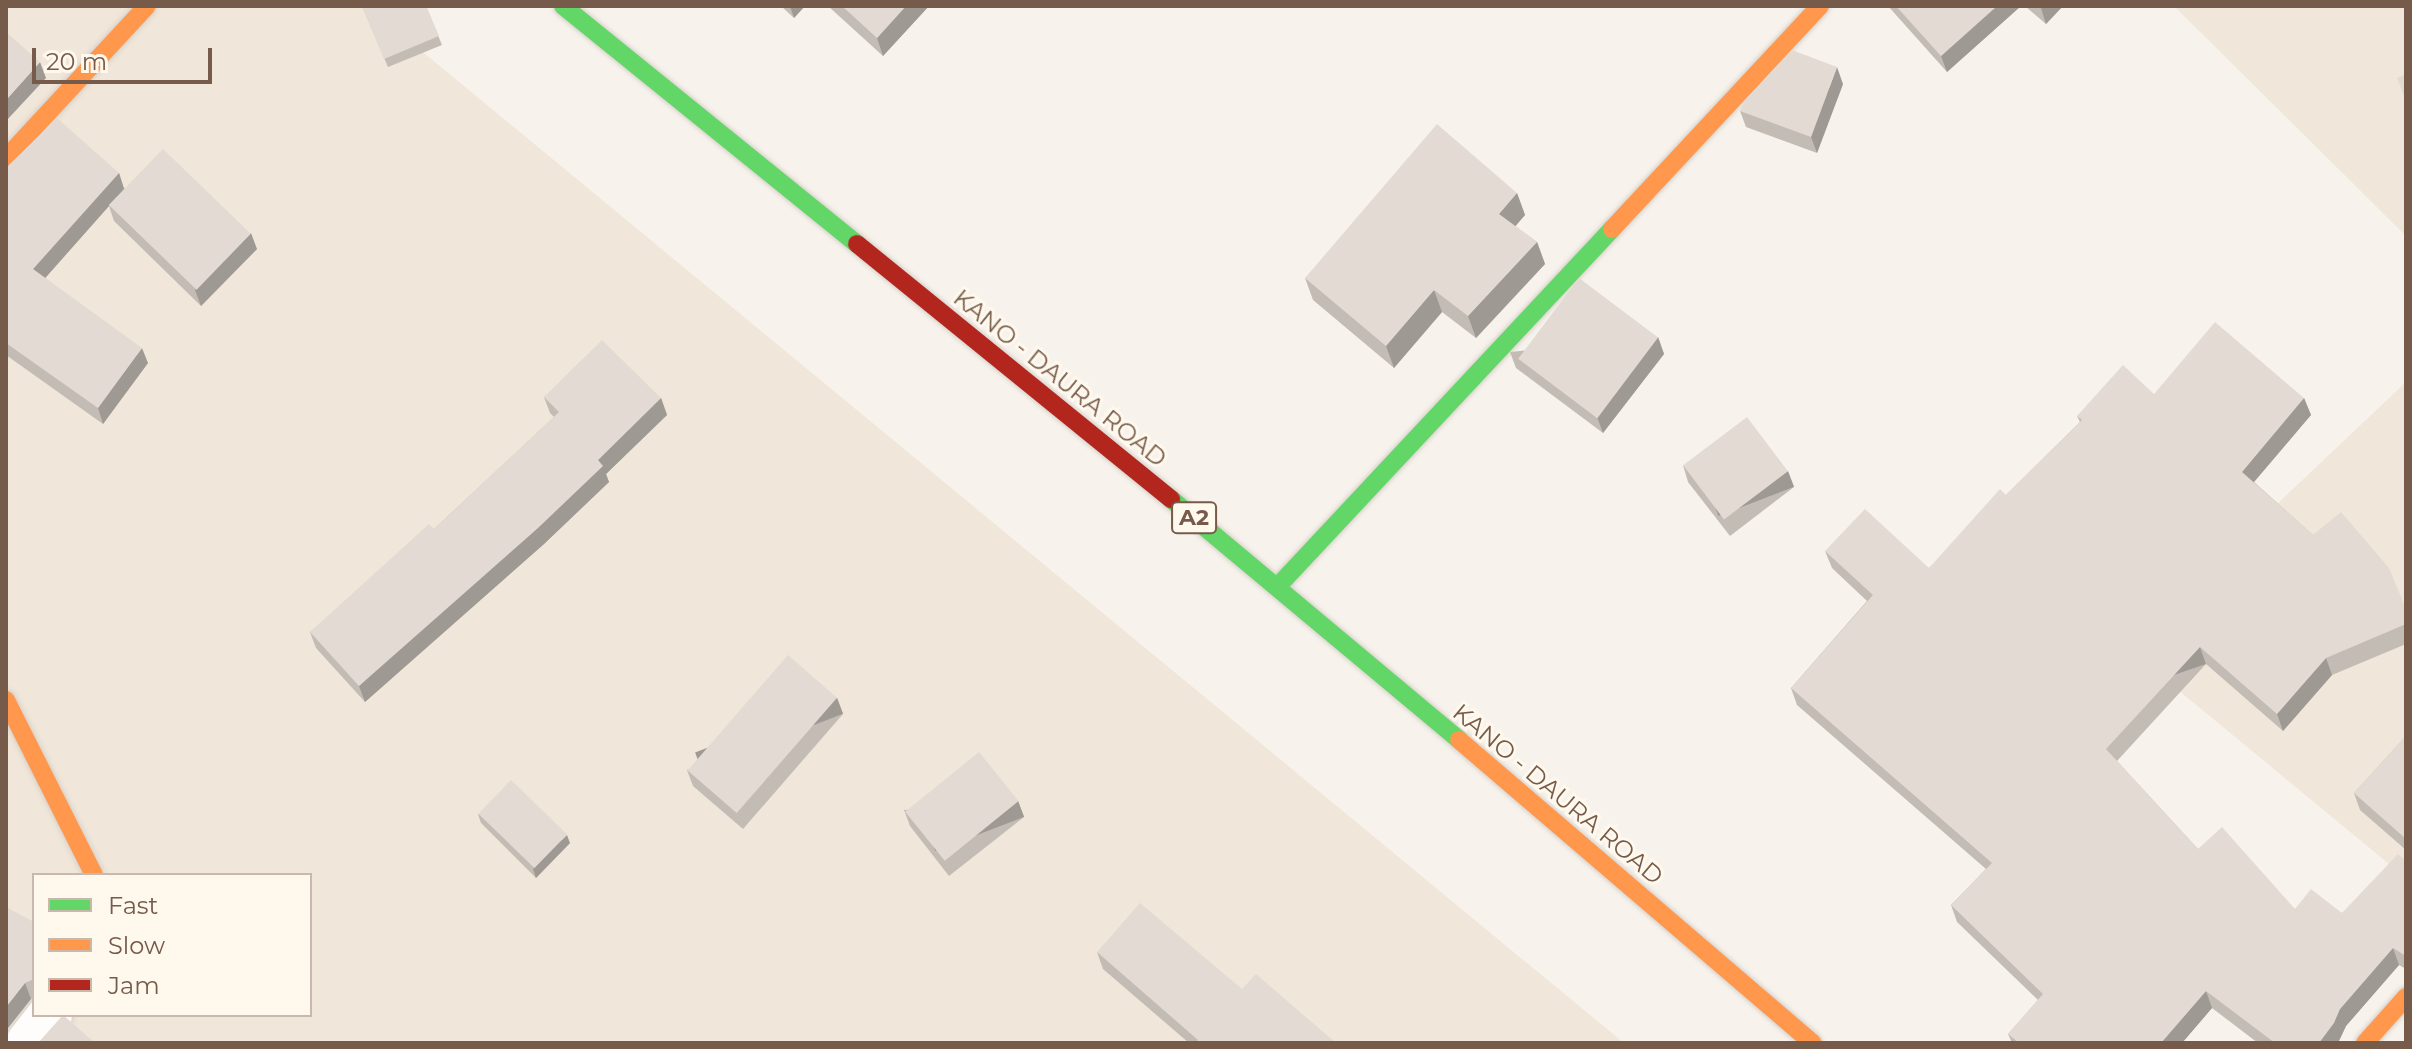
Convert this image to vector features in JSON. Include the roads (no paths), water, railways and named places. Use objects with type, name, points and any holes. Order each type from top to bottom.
[{"type":"main road","points":[[6,158],[147,6]]},
{"type":"main road","name":"KANO - DAURA ROAD","points":[[563,6],[1278,586],[1813,1043]]},
{"type":"main road","points":[[1278,586],[1820,6]]},
{"type":"main road","points":[[6,700],[93,873]]},
{"type":"main road","points":[[2365,1043],[2406,997]]},
{"type":"street","points":[[28,1043],[48,1017]]}]
